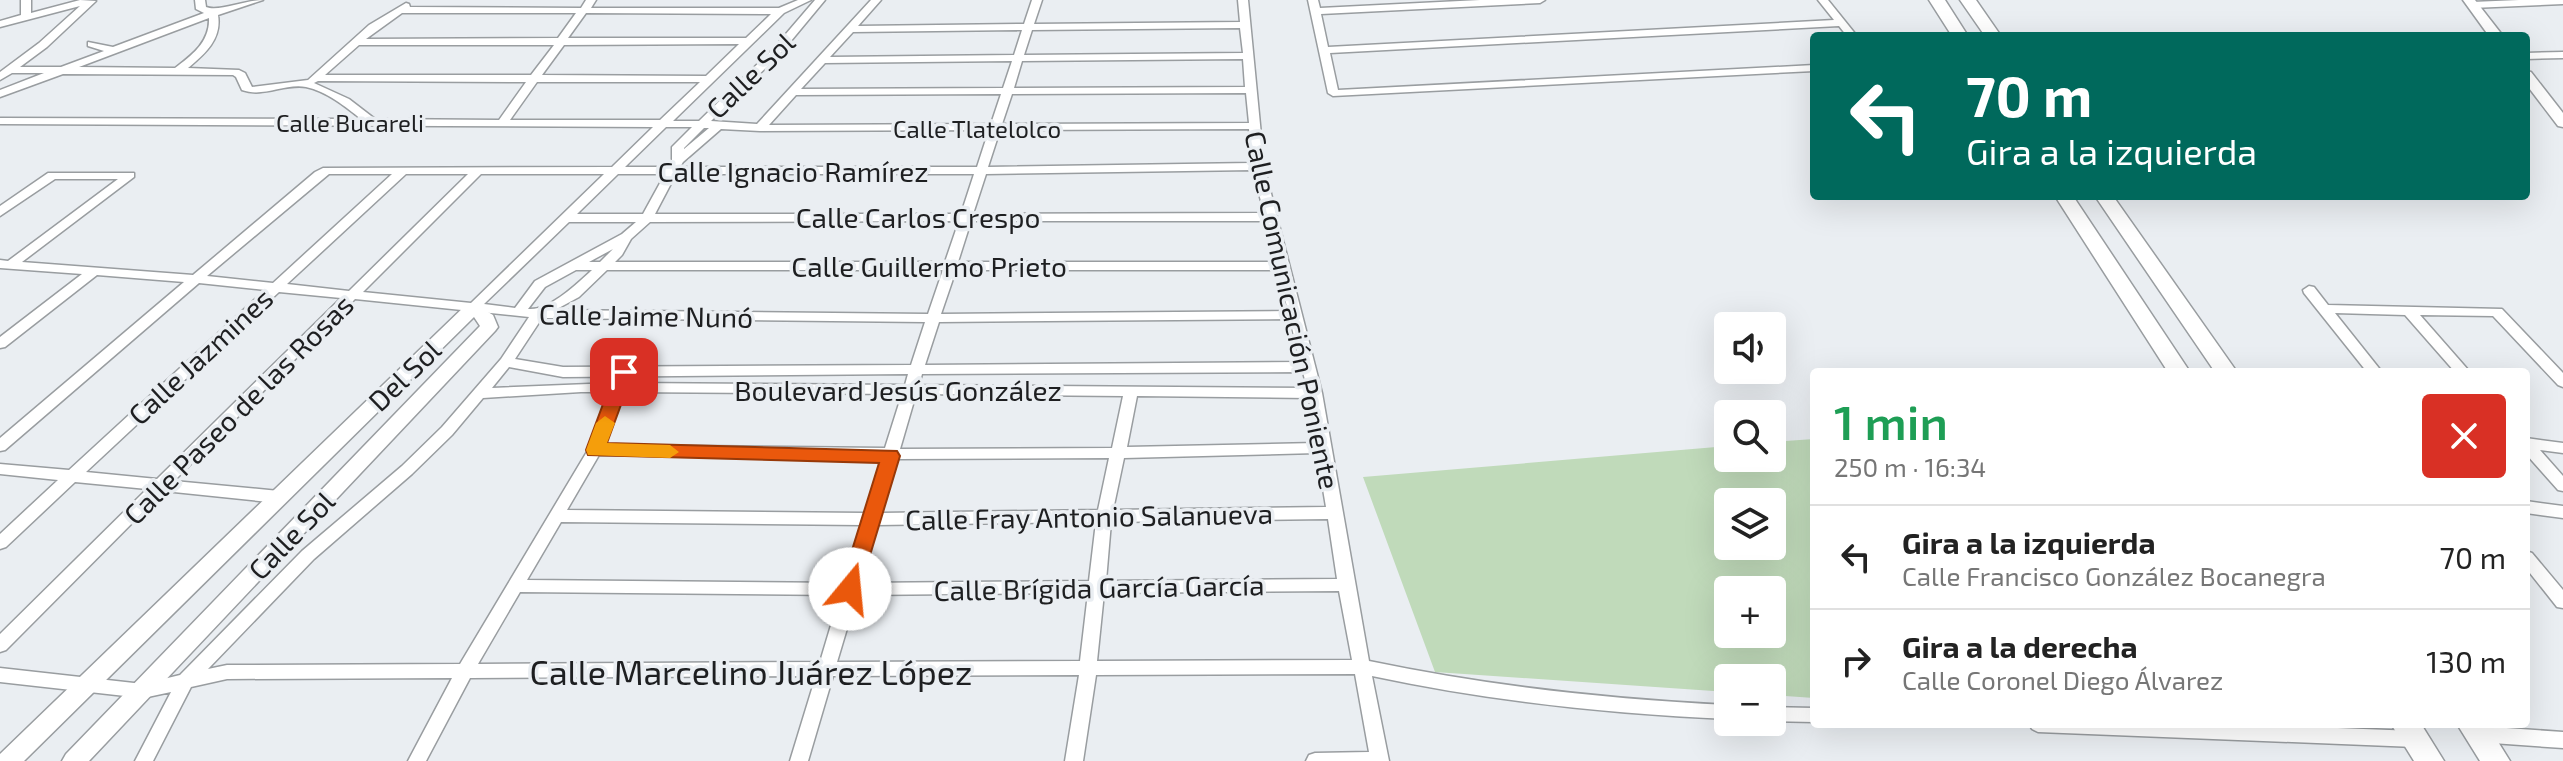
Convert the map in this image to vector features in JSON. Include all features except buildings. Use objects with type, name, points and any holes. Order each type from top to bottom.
[{"type":"main road","points":[[1937,0],[1957,32]]},
{"type":"main road","points":[[1968,0],[1990,32]]},
{"type":"main road","points":[[2067,200],[2176,368]]},
{"type":"main road","points":[[2107,200],[2223,368]]},
{"type":"main road","points":[[2474,729],[2496,761]]},
{"type":"street","points":[[26,0],[26,17]]},
{"type":"street","points":[[0,24],[92,0]]},
{"type":"street","points":[[0,77],[43,45],[92,0]]},
{"type":"street","points":[[200,0],[201,9],[213,13]]},
{"type":"street","points":[[0,94],[213,13],[258,0]]},
{"type":"street","points":[[312,81],[378,24],[416,0]]},
{"type":"street","points":[[502,123],[591,0]]},
{"type":"street","name":"Del Sol","points":[[8,761],[614,171],[668,123],[748,41],[788,5],[806,0]]},
{"type":"street","name":"Calle Sol","points":[[678,147],[777,51],[820,0]]},
{"type":"street","points":[[760,128],[876,0]]},
{"type":"street","points":[[799,761],[910,390],[1037,0]]},
{"type":"street","name":"Calle Comunicación Poniente","points":[[1243,0],[1258,166],[1315,393],[1346,585],[1380,761]]},
{"type":"street","points":[[1314,5],[1378,0]]},
{"type":"street","points":[[1314,5],[1540,0]]},
{"type":"street","points":[[1823,0],[1849,32]]},
{"type":"street","points":[[2470,2],[2563,1]]},
{"type":"street","points":[[2470,2],[2493,32]]},
{"type":"street","points":[[399,10],[788,5]]},
{"type":"street","points":[[1314,5],[1333,93],[1810,68]]},
{"type":"street","points":[[178,71],[206,46],[216,23],[213,13]]},
{"type":"street","points":[[359,21],[378,24]]},
{"type":"street","points":[[1324,50],[1842,23]]},
{"type":"street","points":[[850,29],[1246,25]]},
{"type":"street","points":[[358,42],[748,41]]},
{"type":"street","points":[[92,44],[114,51]]},
{"type":"street","points":[[2530,56],[2563,55]]},
{"type":"street","points":[[821,60],[1247,56]]},
{"type":"street","points":[[11,70],[235,72],[241,75],[246,88],[251,90],[312,81],[709,79]]},
{"type":"street","points":[[2530,80],[2560,116]]},
{"type":"street","points":[[312,81],[372,122]]},
{"type":"street","points":[[792,92],[1250,90]]},
{"type":"street","name":"Calle Bucareli","points":[[0,121],[699,124]]},
{"type":"street","points":[[668,123],[678,147],[676,165]]},
{"type":"street","name":"Calle Tlatelolco","points":[[699,124],[760,128],[1254,126]]},
{"type":"street","points":[[519,312],[540,284],[555,273],[576,266],[626,237],[647,218],[676,165],[718,126]]},
{"type":"street","name":"Calle Ignacio Ramírez","points":[[195,279],[327,170],[614,171],[676,165],[981,171],[1258,166]]},
{"type":"street","name":"Calle Jazmines","points":[[0,543],[402,171]]},
{"type":"street","name":"Calle Paseo de las Rosas","points":[[0,645],[476,172]]},
{"type":"street","points":[[0,212],[52,175],[130,175],[4,267]]},
{"type":"street","name":"Calle Carlos Crespo","points":[[566,218],[1271,217]]},
{"type":"street","points":[[144,761],[184,683],[308,555],[407,470],[481,393],[538,314],[574,294],[618,252],[626,237]]},
{"type":"street","name":"Calle Guillermo Prieto","points":[[576,266],[1283,266]]},
{"type":"street","name":"Calle Jaime Nunó","points":[[4,267],[195,279],[538,314],[934,318],[1295,315]]},
{"type":"street","points":[[0,344],[94,271]]},
{"type":"street","points":[[0,446],[195,279]]},
{"type":"street","points":[[2309,290],[2372,368]]},
{"type":"street","name":"Calle Sol","points":[[74,761],[489,327],[487,319],[473,308]]},
{"type":"street","points":[[2324,309],[2497,312],[2563,382]]},
{"type":"street","points":[[2409,311],[2459,368]]},
{"type":"street","name":"Boulevard Jesús González","points":[[506,362],[563,372],[1308,367]]},
{"type":"street","points":[[563,372],[581,387]]},
{"type":"street","points":[[417,761],[465,671],[595,450],[624,372]]},
{"type":"street","name":"Boulevard Jesús González","points":[[481,393],[581,387],[1315,393]]},
{"type":"street","points":[[1074,761],[1088,670],[1104,518],[1131,392]]},
{"type":"street","points":[[2530,444],[2563,448]]},
{"type":"street","points":[[595,450],[890,456],[1116,455],[1323,448]]},
{"type":"street","points":[[2530,448],[2563,486]]},
{"type":"street","points":[[0,469],[279,497]]},
{"type":"street","points":[[2530,508],[2563,512]]},
{"type":"street","name":"Calle Fray Antonio Salanueva","points":[[556,516],[872,519],[1334,513]]},
{"type":"street","points":[[2530,562],[2563,602]]},
{"type":"street","name":"Calle Brígida García García","points":[[515,586],[850,589],[1346,585]]},
{"type":"street","name":"Calle Marcelino Juárez López","points":[[0,675],[143,691],[227,672],[1362,667],[1502,695],[1589,705],[1714,711]]},
{"type":"street","points":[[1786,714],[1810,715]]},
{"type":"street","points":[[2127,728],[2417,741]]},
{"type":"street","points":[[2474,729],[2563,740]]},
{"type":"street","points":[[1315,761],[1380,761]]},
{"type":"green space","points":[[1810,439],[1810,698],[1786,696],[1786,664],[1714,664],[1714,691],[1435,672],[1363,477],[1714,447],[1714,472],[1786,472],[1786,441]]},
{"type":"slow traffic","points":[[605,423],[595,450],[670,452]]},
{"type":"route","points":[[624,372],[595,450],[890,456],[850,589]]}]
